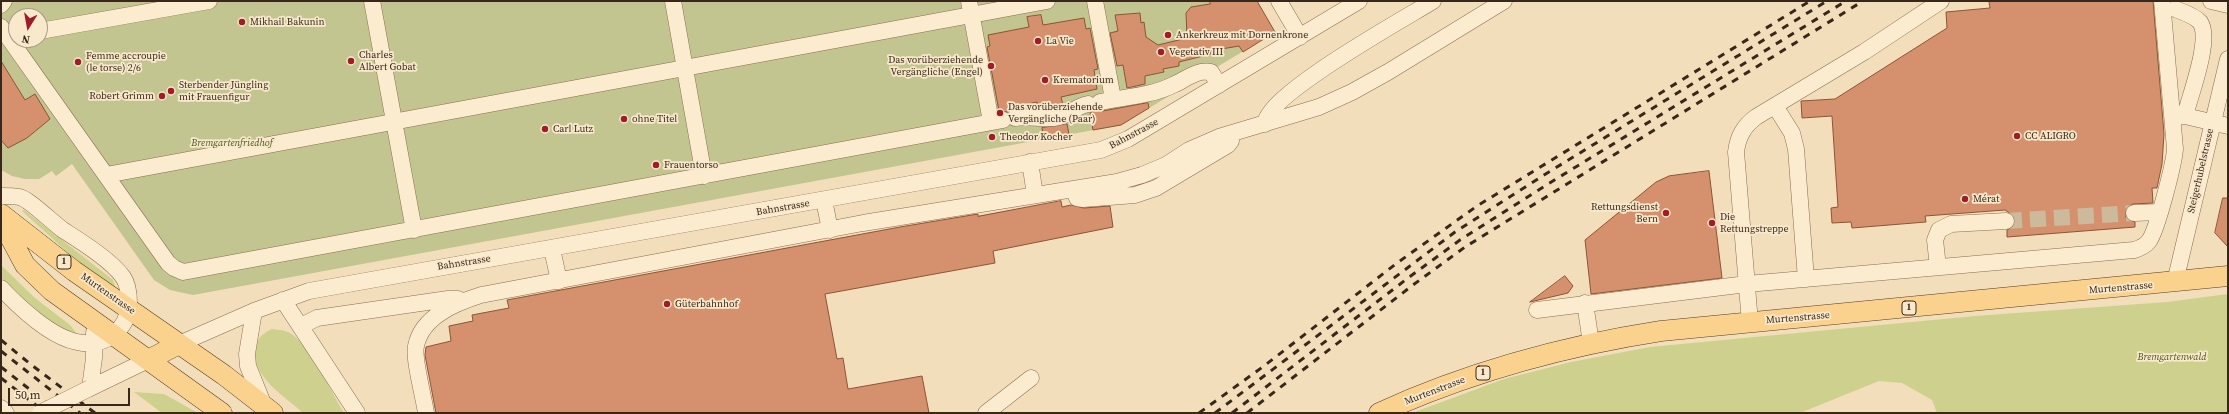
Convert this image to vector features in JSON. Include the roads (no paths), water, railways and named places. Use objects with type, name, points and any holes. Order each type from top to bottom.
[{"type":"main road","name":"Murtenstrasse","points":[[1,214],[74,271],[180,344],[268,409]]},
{"type":"main road","points":[[1,220],[25,265],[52,291],[222,413]]},
{"type":"main road","name":"Murtenstrasse","points":[[1379,413],[1474,376],[1591,343],[1662,332],[2228,276]]},
{"type":"main road","points":[[148,360],[180,344]]},
{"type":"street","points":[[1,6],[4,1]]},
{"type":"street","points":[[48,30],[210,1]]},
{"type":"street","points":[[372,1],[414,230]]},
{"type":"street","points":[[673,1],[704,176]]},
{"type":"street","points":[[106,175],[684,68],[970,8],[1048,1]]},
{"type":"street","points":[[1096,1],[1101,102]]},
{"type":"street","points":[[1279,1],[1300,37]]},
{"type":"street","name":"Bahnstrasse","points":[[180,344],[254,311],[283,300],[317,290],[1113,147],[1359,1]]},
{"type":"street","points":[[1265,124],[1266,119],[1284,99],[1310,76],[1433,1]]},
{"type":"street","points":[[426,413],[416,346],[429,324],[440,312],[466,300],[558,281],[830,230],[1117,182],[1142,175],[1166,165],[1189,150],[1230,134],[1319,107],[1352,92],[1388,72],[1504,1]]},
{"type":"street","points":[[1750,323],[1737,156],[1737,143],[1739,136],[1748,123],[1864,52],[1941,1]]},
{"type":"street","points":[[2211,1],[2228,5]]},
{"type":"street","points":[[2169,5],[2199,21],[2204,30],[2202,55],[2178,117]]},
{"type":"street","points":[[1537,310],[1747,284],[2134,250],[2144,246],[2150,239],[2174,160],[2178,117],[2169,5]]},
{"type":"street","points":[[970,8],[1003,120]]},
{"type":"street","points":[[18,48],[170,265],[183,272],[1003,120],[1030,116],[1046,119],[1059,117],[1076,107],[1168,88],[1191,75],[1206,71],[1211,72],[1219,85]]},
{"type":"street","name":"Steigerhubelstrasse","points":[[2175,282],[2228,59]]},
{"type":"street","points":[[1775,106],[1792,133],[1796,149],[1806,279]]},
{"type":"street","points":[[2178,117],[2228,126]]},
{"type":"street","points":[[1030,162],[1034,195]]},
{"type":"street","points":[[1,196],[21,197],[62,229],[78,239],[119,272],[127,284],[128,308],[124,325],[113,336],[94,344],[75,342],[56,334],[1,288]]},
{"type":"street","points":[[824,200],[830,230]]},
{"type":"street","points":[[2134,213],[2159,212]]},
{"type":"street","points":[[1938,267],[1935,240],[1939,230],[1951,224],[2006,220]]},
{"type":"street","points":[[552,249],[558,281]]},
{"type":"street","points":[[301,326],[317,318],[448,299],[466,300]]},
{"type":"street","points":[[283,300],[357,413]]},
{"type":"street","points":[[1585,303],[1591,343]]},
{"type":"street","points":[[254,311],[247,354],[248,366],[268,409]]},
{"type":"street","points":[[90,388],[94,364],[96,323]]},
{"type":"street","points":[[40,413],[148,360]]},
{"type":"street","points":[[986,413],[1031,378]]},
{"type":"street","points":[[1,408],[6,413]]},
{"type":"tunnel","points":[[2006,221],[2134,213]]},
{"type":"railway","points":[[1199,413],[1264,366],[1397,263],[1477,206],[1810,1]]},
{"type":"railway","points":[[1215,413],[1455,232],[1544,175],[1827,1]]},
{"type":"railway","points":[[1232,413],[1460,240],[1548,184],[1846,1]]},
{"type":"railway","points":[[1247,413],[1413,285],[1465,247],[1863,1]]},
{"type":"railway","points":[[1,340],[95,413]]},
{"type":"railway","points":[[1,351],[80,413]]},
{"type":"railway","points":[[1,367],[60,413]]},
{"type":"railway","points":[[1,378],[46,413]]},
{"type":"place","name":"Mikhail Bakunin","points":[[242,22]]},
{"type":"place","name":"Ankerkreuz mit Dornenkrone","points":[[1168,35]]},
{"type":"place","name":"La Vie","points":[[1038,41]]},
{"type":"place","name":"Vegetativ III","points":[[1161,52]]},
{"type":"place","name":"Charles Albert Gobat","points":[[351,61]]},
{"type":"place","name":"Femme accroupie (le torse) 2/6","points":[[78,62]]},
{"type":"place","name":"Das vorüberziehende Vergängliche (Engel)","points":[[991,66]]},
{"type":"place","name":"Krematorium","points":[[1045,80]]},
{"type":"place","name":"Sterbender Jüngling mit Frauenfigur","points":[[171,91]]},
{"type":"place","name":"Robert Grimm","points":[[162,96]]},
{"type":"place","name":"Das vorüberziehende Vergängliche (Paar)","points":[[1000,113]]},
{"type":"place","name":"ohne Titel","points":[[624,119]]},
{"type":"place","name":"Carl Lutz","points":[[545,129]]},
{"type":"place","name":"CC ALIGRO","points":[[2017,136]]},
{"type":"place","name":"Theodor Kocher","points":[[992,137]]},
{"type":"place","name":"Frauentorso","points":[[656,165]]},
{"type":"place","name":"Mérat","points":[[1965,199]]},
{"type":"place","name":"Rettungsdienst Bern","points":[[1666,213]]},
{"type":"place","name":"Die Rettungstreppe","points":[[1712,223]]},
{"type":"place","name":"Güterbahnhof","points":[[667,304]]},
{"type":"park label","name":"Bremgartenfriedhof","points":[[232,143]]},
{"type":"park label","name":"Bremgartenwald","points":[[2172,357]]}]
